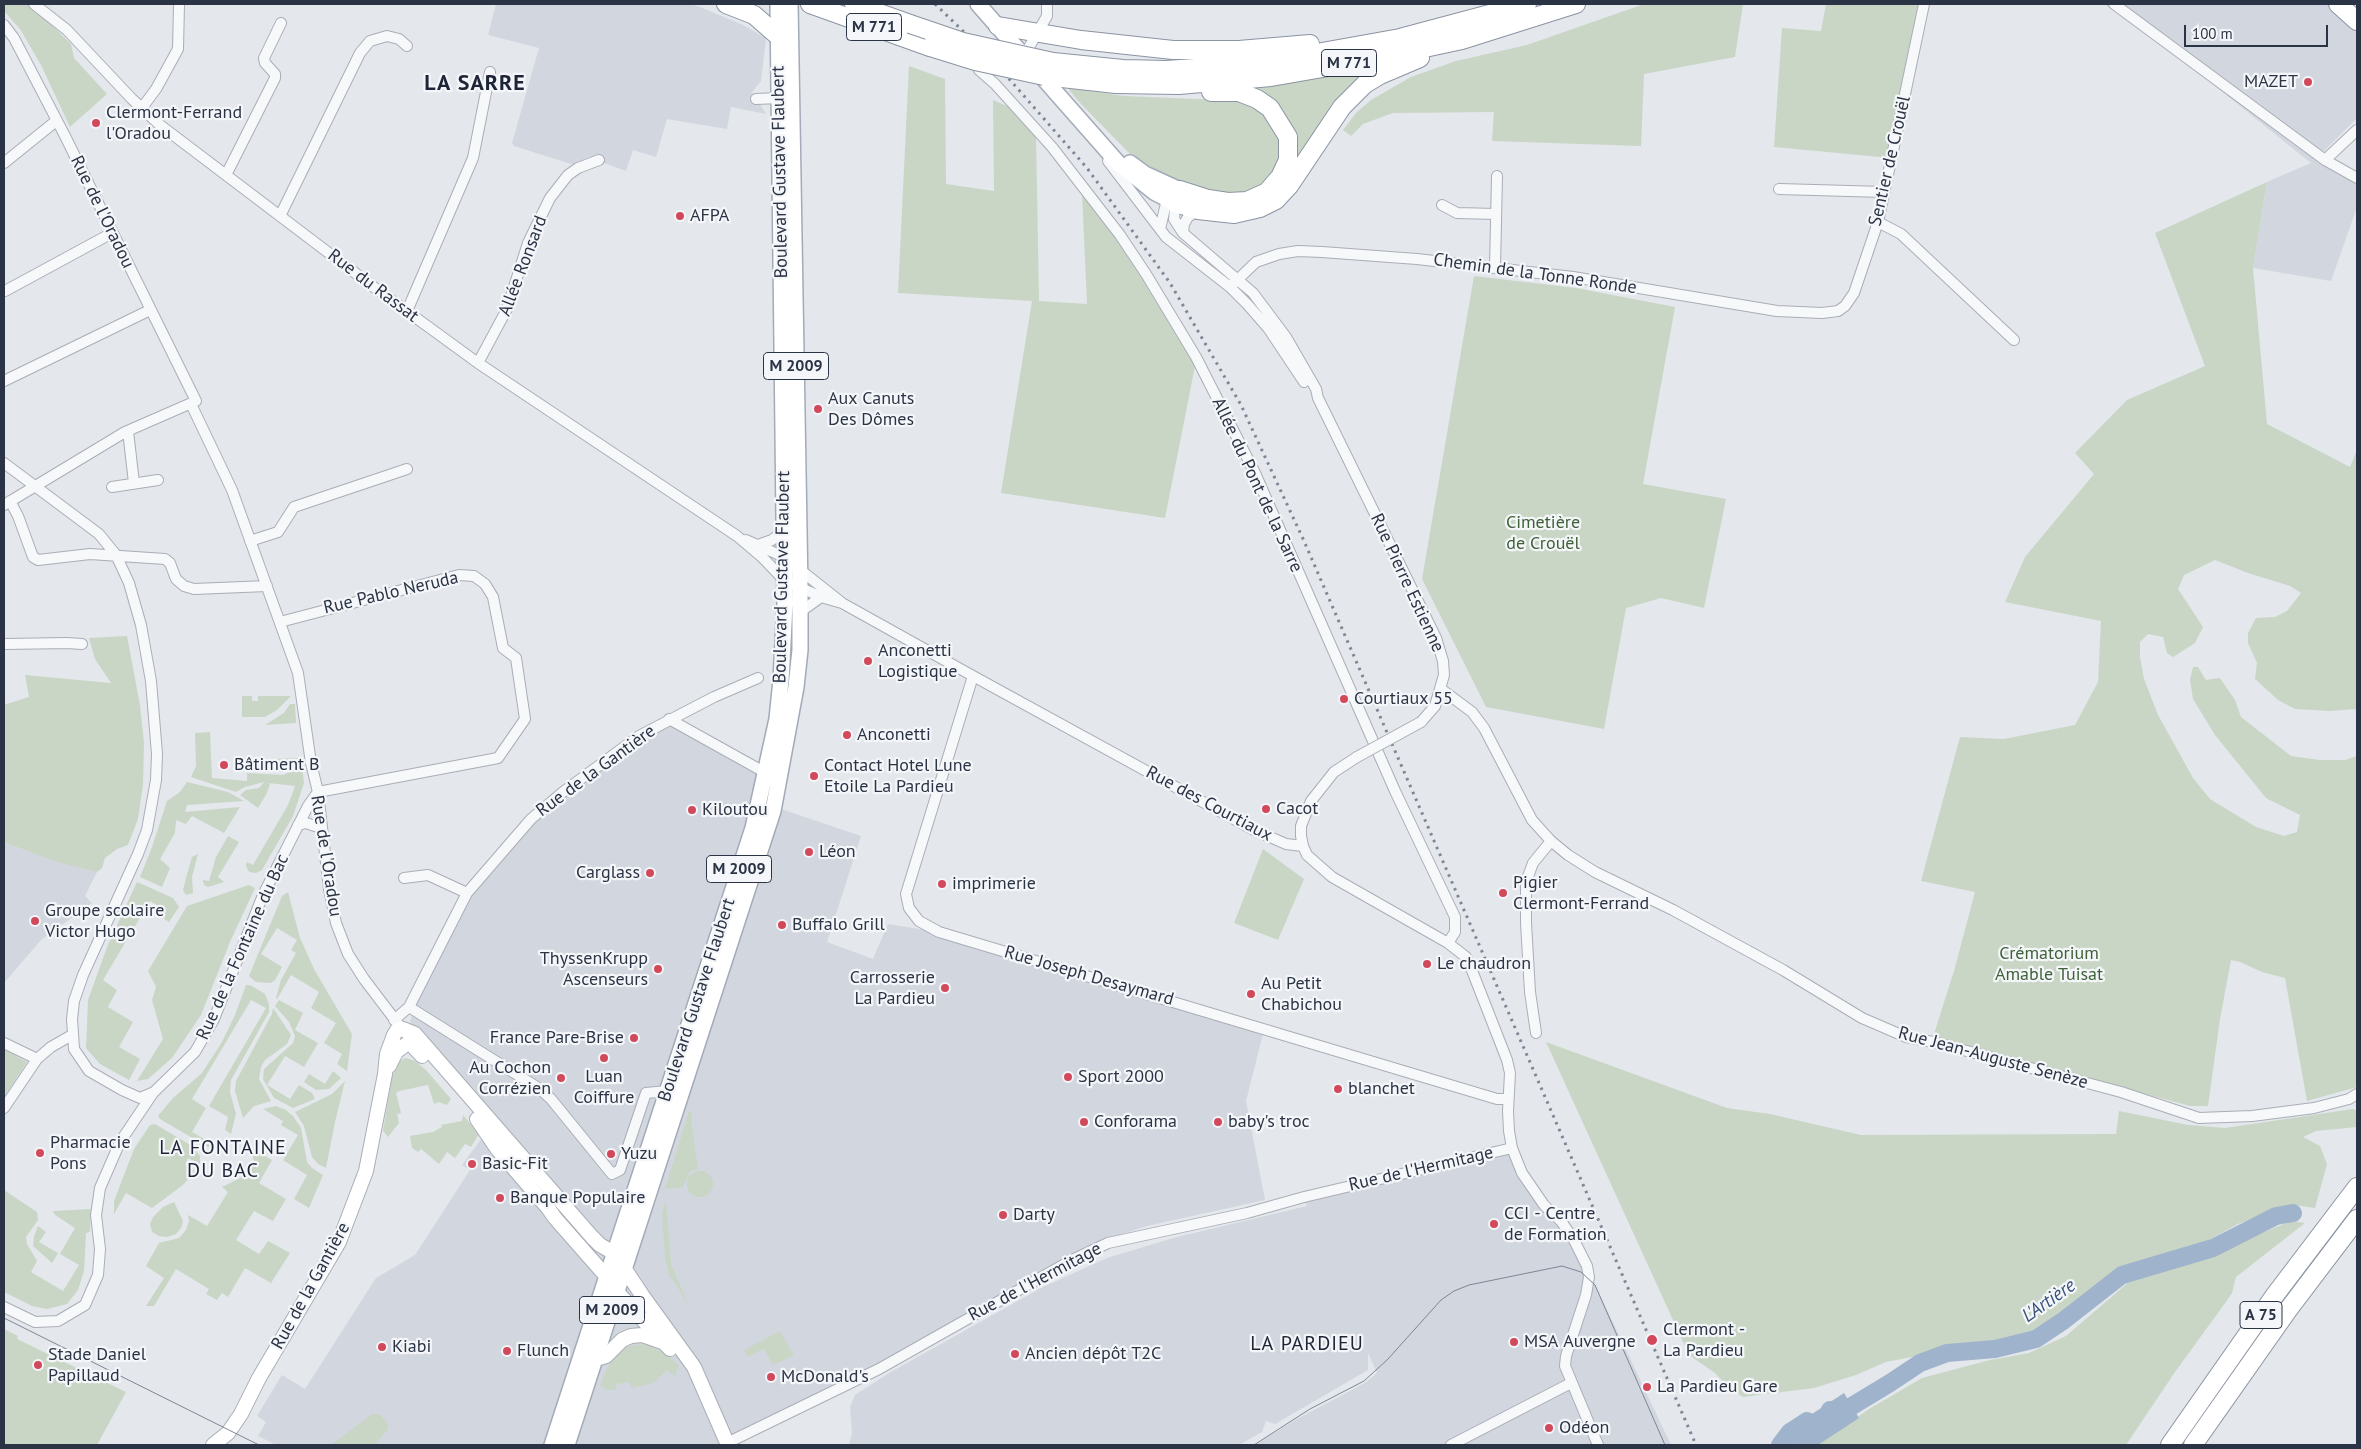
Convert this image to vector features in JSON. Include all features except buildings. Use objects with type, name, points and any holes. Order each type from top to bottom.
[{"type":"highway","points":[[726,4],[754,15],[778,36]]},
{"type":"highway","name":"M 771","points":[[854,4],[980,46],[1053,62],[1123,69],[1211,68],[1292,58],[1400,38],[1528,4]]},
{"type":"highway","name":"M 771","points":[[814,5],[930,47],[1018,71],[1072,80],[1116,84],[1178,86],[1271,76],[1369,60],[1462,40],[1576,4]]},
{"type":"highway","points":[[2338,4],[2357,21]]},
{"type":"highway","points":[[998,26],[1127,46],[1182,50],[1294,46],[1365,37],[1400,38]]},
{"type":"highway","points":[[1173,195],[1198,210],[1234,214],[1247,212],[1276,200],[1289,186],[1342,107],[1365,84],[1401,64],[1434,53],[1462,40]]},
{"type":"highway","points":[[1116,84],[1143,92],[1239,92],[1257,98],[1270,108],[1288,137],[1288,160],[1280,176],[1267,192],[1247,200],[1228,202],[1173,195]]},
{"type":"highway","name":"A 75","points":[[2170,1445],[2270,1302],[2357,1188]]},
{"type":"highway","name":"A 75","points":[[2193,1445],[2288,1310],[2357,1219]]},
{"type":"main road","name":"Boulevard Gustave Flaubert","points":[[552,1445],[753,828],[766,773],[782,680],[784,530],[778,4]]},
{"type":"main road","name":"Boulevard Gustave Flaubert","points":[[567,1445],[618,1293],[774,807],[796,687],[800,650],[800,568],[790,4]]},
{"type":"main road","name":"Rue Pierre Estienne","points":[[978,4],[1128,173],[1154,192],[1173,195]]},
{"type":"main road","name":"Rue de la Gantière","points":[[214,1444],[229,1431],[244,1408],[259,1378],[339,1242],[366,1171],[385,1074],[387,1054],[399,1024]]},
{"type":"main road","name":"Rue de l'Oradou","points":[[399,1024],[415,1034],[592,1237],[600,1245],[614,1253]]},
{"type":"main road","points":[[409,1042],[486,1130],[498,1150],[606,1276],[618,1293],[699,1380]]},
{"type":"main road","name":"Rue de la Gantière","points":[[385,1074],[396,1052],[409,1042]]},
{"type":"main road","points":[[614,1253],[625,1271],[690,1359],[727,1444]]},
{"type":"main road","points":[[596,1359],[606,1356],[622,1340],[631,1336],[650,1337],[669,1347]]},
{"type":"street","name":"Rue du Rassat","points":[[34,4],[67,30],[141,109],[160,125],[478,363],[737,536],[763,558],[784,580],[800,588]]},
{"type":"street","points":[[141,109],[156,89],[178,49],[179,4]]},
{"type":"street","points":[[1030,62],[1028,49],[1039,33],[1047,16],[1046,4]]},
{"type":"street","name":"Sentier de Crouël","points":[[1838,311],[1845,306],[1854,293],[1878,222],[1924,4]]},
{"type":"street","points":[[2114,4],[2325,160],[2357,178]]},
{"type":"street","points":[[226,175],[275,78],[275,74],[264,58],[280,23]]},
{"type":"street","name":"Rue de l'Oradou","points":[[4,25],[14,38],[65,136],[194,402],[222,466],[280,622],[301,685],[311,763],[318,792],[329,889],[339,932],[348,954],[399,1024]]},
{"type":"street","points":[[280,216],[360,53],[370,42],[387,36],[399,39],[407,46]]},
{"type":"street","name":"Allée du Pont de la Sarre","points":[[979,70],[995,84],[1052,147],[1120,235],[1196,357],[1256,473],[1395,791],[1455,917],[1455,932],[1448,943]]},
{"type":"street","points":[[407,311],[473,158],[490,72]]},
{"type":"street","points":[[756,99],[779,98]]},
{"type":"street","name":"Rue Pierre Estienne","points":[[1079,118],[1083,132],[1160,229],[1177,246],[1230,287],[1268,328],[1311,392],[1318,398]]},
{"type":"street","points":[[4,163],[56,121]]},
{"type":"street","points":[[2325,160],[2357,130]]},
{"type":"street","name":"Allée Ronsard","points":[[478,363],[507,309],[528,243],[550,198],[568,175],[578,168],[598,160]]},
{"type":"street","points":[[1495,267],[1497,176]]},
{"type":"street","points":[[1779,188],[1884,192]]},
{"type":"street","points":[[1173,195],[1174,219],[1183,233]]},
{"type":"street","points":[[1160,229],[1173,195]]},
{"type":"street","points":[[1442,205],[1457,213],[1496,214]]},
{"type":"street","points":[[1183,233],[1184,224],[1188,217],[1198,210]]},
{"type":"street","points":[[1878,222],[1901,234],[2014,340]]},
{"type":"street","points":[[5,291],[112,233]]},
{"type":"street","name":"Rue Pierre Estienne","points":[[1183,233],[1239,278],[1267,309],[1286,337],[1316,389],[1318,398],[1436,638],[1443,660],[1444,675],[1441,689],[1432,711],[1421,722],[1357,757],[1334,772],[1311,801],[1301,826],[1300,836],[1303,846]]},
{"type":"street","name":"Chemin de la Tonne Ronde","points":[[1230,287],[1256,262],[1279,254],[1298,251],[1417,259],[1495,267],[1573,277],[1777,310],[1822,313],[1838,311]]},
{"type":"street","points":[[4,381],[150,310]]},
{"type":"street","points":[[194,402],[128,431],[7,503],[18,516],[32,557],[38,560],[90,554],[165,560],[170,562],[176,579],[184,586],[194,589],[267,586]]},
{"type":"street","points":[[128,431],[134,483]]},
{"type":"street","points":[[4,463],[99,534],[116,555],[131,589],[140,625],[151,682],[157,754],[156,780],[146,830],[138,854],[83,975],[74,1001],[72,1034],[76,1055],[89,1070],[122,1090],[140,1098],[154,1092]]},
{"type":"street","points":[[250,541],[278,532],[294,507],[407,469]]},
{"type":"street","points":[[112,487],[158,480]]},
{"type":"street","points":[[758,545],[772,540],[784,530]]},
{"type":"street","name":"Rue du Rassat","points":[[737,536],[784,557],[800,568]]},
{"type":"street","name":"Rue des Courtiaux","points":[[800,568],[842,603],[973,676],[1254,830],[1286,844],[1303,846]]},
{"type":"street","name":"Rue Pablo Neruda","points":[[280,622],[459,574],[474,576],[485,584],[493,597],[503,648],[516,658],[525,719],[495,760],[318,792]]},
{"type":"street","points":[[800,588],[842,603]]},
{"type":"street","points":[[800,612],[821,597]]},
{"type":"street","points":[[4,644],[67,642],[82,644]]},
{"type":"street","name":"Rue Joseph Desaymard","points":[[973,676],[906,894],[909,908],[919,921],[939,932],[1497,1099],[1508,1099]]},
{"type":"street","name":"Rue de la Gantière","points":[[399,1024],[467,893],[531,819],[563,792],[639,736],[669,719],[758,678]]},
{"type":"street","points":[[1441,689],[1472,712],[1484,728],[1522,804],[1532,820],[1551,841],[1533,863],[1526,882],[1530,992],[1536,1033]]},
{"type":"street","name":"Rue de la Gantière","points":[[669,719],[766,773]]},
{"type":"street","name":"Rue de la Fontaine du Bac","points":[[4,1307],[35,1322],[58,1321],[85,1305],[98,1275],[100,1249],[96,1215],[100,1188],[120,1142],[154,1092],[195,1052],[214,1019],[263,895],[298,825],[318,792]]},
{"type":"street","points":[[298,825],[306,823],[321,828]]},
{"type":"street","name":"Rue Jean-Auguste Senèze","points":[[1551,841],[1595,872],[1673,910],[1866,1020],[1906,1037],[1933,1042],[2121,1092],[2199,1118],[2252,1116],[2314,1108],[2349,1099],[2357,1094]]},
{"type":"street","points":[[1303,846],[1308,855],[1332,877],[1448,943],[1462,954],[1468,962],[1507,1060],[1510,1073],[1508,1099],[1512,1148],[1529,1186],[1544,1205],[1561,1221],[1574,1240],[1589,1277],[1586,1295],[1566,1356],[1565,1366],[1598,1445]]},
{"type":"street","points":[[404,878],[428,875],[467,893]]},
{"type":"street","points":[[408,1007],[540,1089],[551,1099],[612,1174],[620,1170],[646,1093],[667,1091]]},
{"type":"street","points":[[399,1024],[409,1042]]},
{"type":"street","points":[[4,1108],[37,1059],[51,1047],[72,1034]]},
{"type":"street","points":[[4,1043],[37,1059]]},
{"type":"street","name":"Rue de l'Hermitage","points":[[727,1444],[879,1369],[1063,1265],[1108,1243],[1246,1213],[1314,1194],[1512,1148]]},
{"type":"street","points":[[1451,1445],[1571,1383]]},
{"type":"shaded area","points":[[496,4],[690,4],[700,7],[743,25],[766,38],[761,81],[752,92],[766,114],[731,107],[727,129],[667,119],[656,157],[633,150],[626,171],[588,157],[574,165],[514,146],[512,143],[539,48],[488,35]]},
{"type":"shaded area","points":[[2104,4],[2331,4],[2357,27],[2357,118],[2321,154],[2357,177],[2357,207],[2331,281],[2253,268],[2267,182],[2311,163],[2169,49]]},
{"type":"shaded area","points":[[669,719],[766,773],[760,802],[861,836],[827,942],[873,959],[888,924],[938,932],[1265,1026],[1246,1101],[1265,1200],[1147,1226],[1119,1235],[879,1369],[722,1440],[723,1445],[276,1445],[258,1436],[266,1422],[257,1416],[282,1375],[305,1389],[376,1278],[415,1255],[470,1170],[462,1165],[496,1119],[410,1023],[417,987],[467,893],[531,819]]},
{"type":"shaded area","name":"Groupe scolaire Victor Hugo","points":[[4,842],[57,861],[97,872],[85,896],[92,903],[41,940],[4,983]]},
{"type":"shaded area","points":[[1512,1148],[1522,1173],[1574,1240],[1671,1445],[1255,1445],[1297,1419],[1365,1383],[1377,1373],[1368,1353],[1368,1370],[1275,1424],[1266,1421],[1262,1432],[1239,1445],[849,1445],[852,1433],[850,1407],[855,1395],[889,1373],[1041,1288],[1107,1258],[1177,1237],[1307,1206],[1304,1197]]},
{"type":"green space","points":[[4,4],[27,4],[36,10],[71,44],[74,58],[107,94],[70,127],[41,65],[20,29],[4,11]]},
{"type":"green space","points":[[1644,4],[1743,4],[1735,57],[1644,74],[1641,146],[1492,141],[1494,112],[1393,113],[1363,124],[1351,136],[1343,130],[1356,113],[1371,100],[1411,77],[1456,61],[1527,45]]},
{"type":"green space","points":[[1826,4],[1924,4],[1891,158],[1774,147],[1782,28],[1821,31]]},
{"type":"green space","points":[[909,66],[945,79],[946,184],[994,191],[993,100],[1014,109],[1036,135],[1039,301],[1087,304],[1082,193],[1114,232],[1195,366],[1165,518],[1001,493],[1032,301],[898,293]]},
{"type":"green space","points":[[1370,68],[1373,74],[1291,177],[1293,153],[1253,90],[1254,88]]},
{"type":"green space","points":[[1070,88],[1124,96],[1245,101],[1275,121],[1282,148],[1279,166],[1266,185],[1237,196],[1215,193],[1174,180],[1143,165],[1128,152],[1082,105],[1069,90]]},
{"type":"green space","name":"Crématorium Amable Tuisat","points":[[2267,182],[2253,268],[2267,424],[2350,467],[2357,450],[2357,709],[2330,711],[2295,709],[2278,700],[2255,679],[2257,663],[2248,643],[2248,633],[2256,618],[2275,617],[2287,611],[2301,593],[2290,586],[2215,560],[2184,575],[2178,589],[2203,627],[2195,643],[2173,657],[2167,653],[2163,637],[2148,634],[2140,642],[2140,657],[2144,679],[2158,715],[2193,778],[2210,799],[2256,827],[2284,836],[2297,832],[2300,815],[2266,798],[2215,735],[2193,699],[2190,680],[2193,667],[2198,667],[2206,680],[2220,678],[2235,700],[2241,717],[2291,756],[2320,760],[2345,760],[2357,756],[2357,1087],[2307,1101],[2285,978],[2262,972],[2231,960],[2220,1019],[2208,1106],[2190,1106],[1933,1037],[1954,971],[1975,892],[1921,881],[1960,737],[2004,739],[2075,725],[2098,682],[2101,621],[2005,602],[2025,557],[2094,474],[2075,453],[2127,400],[2205,366],[2155,233]]},
{"type":"green space","name":"Cimetière de Crouël","points":[[1474,276],[1576,288],[1675,307],[1643,484],[1726,499],[1704,608],[1661,598],[1626,608],[1604,729],[1486,707],[1422,579]]},
{"type":"green space","points":[[127,636],[140,705],[144,743],[143,785],[138,819],[128,845],[117,849],[105,858],[102,868],[97,872],[57,862],[4,842],[4,705],[29,697],[25,675],[111,683],[95,659],[89,638]]},
{"type":"green space","points":[[242,696],[252,696],[252,701],[258,701],[258,696],[291,696],[277,710],[265,717],[242,717]]},
{"type":"green space","points":[[290,704],[295,704],[296,723],[265,725],[284,713]]},
{"type":"green space","points":[[210,732],[212,778],[247,781],[247,773],[283,775],[302,767],[304,783],[293,816],[262,870],[256,873],[249,872],[246,866],[247,862],[253,865],[288,805],[295,786],[268,783],[270,784],[267,793],[258,808],[240,795],[246,790],[259,788],[264,782],[245,787],[236,792],[191,777],[196,766],[195,733]]},
{"type":"green space","points":[[298,758],[299,767],[283,772],[248,771],[250,760]]},
{"type":"green space","points":[[187,782],[228,792],[244,801],[187,805],[185,812],[240,807],[224,833],[192,816],[186,824],[176,820],[175,833],[160,859],[170,868],[162,887],[140,877],[167,801],[180,792]]},
{"type":"green space","points":[[228,836],[239,842],[218,877],[224,882],[208,887],[204,885],[203,880],[209,881],[216,857]]},
{"type":"green space","points":[[1263,849],[1304,879],[1278,940],[1234,923]]},
{"type":"green space","points":[[198,854],[192,877],[193,893],[186,895],[183,890],[192,857]]},
{"type":"green space","points":[[137,882],[173,898],[179,907],[169,922],[164,919],[165,910],[150,901],[103,980],[117,990],[108,1007],[133,1022],[119,1047],[140,1059],[129,1080],[100,1064],[86,1048],[88,1000],[107,947]]},
{"type":"green space","points":[[249,885],[255,888],[230,942],[201,1015],[172,1058],[148,1079],[137,1081],[163,1039],[152,1000],[156,987],[148,971],[187,906]]},
{"type":"green space","points":[[288,892],[300,938],[314,969],[352,1034],[347,1071],[337,1064],[342,1054],[324,1043],[336,1023],[311,1008],[319,992],[291,975],[276,998],[281,980],[296,953],[291,950],[297,940],[277,928],[261,954],[282,967],[275,980],[271,983],[256,982],[249,976],[282,896]]},
{"type":"green space","points":[[246,985],[250,985],[265,994],[269,1004],[269,1012],[231,1080],[230,1092],[236,1114],[231,1134],[225,1130],[228,1117],[209,1106],[266,1008],[251,1000],[192,1099],[206,1108],[192,1132],[215,1145],[208,1147],[158,1116],[173,1098],[202,1073],[222,1042],[235,1015]]},
{"type":"green space","points":[[279,1000],[303,1013],[295,1030],[318,1043],[304,1067],[285,1056],[267,1085],[290,1099],[299,1085],[312,1093],[315,1099],[293,1108],[274,1098],[263,1079],[264,1069],[293,1043],[295,1036],[289,1022],[275,1006]]},
{"type":"green space","points":[[273,1008],[291,1035],[287,1044],[265,1060],[261,1067],[259,1079],[271,1101],[254,1106],[243,1118],[235,1091],[236,1081],[272,1014]]},
{"type":"green space","points":[[1546,1042],[1727,1108],[1770,1114],[1861,1135],[2116,1134],[2119,1111],[2188,1125],[2225,1128],[2353,1109],[2357,1111],[2357,1127],[2316,1131],[2303,1137],[2320,1146],[2327,1164],[2315,1208],[2295,1205],[2293,1209],[2277,1209],[2238,1224],[2196,1247],[2110,1275],[2086,1299],[2034,1336],[1996,1346],[1958,1348],[1886,1362],[1856,1375],[1814,1388],[1743,1397],[1730,1389],[1715,1373],[1689,1355]]},
{"type":"green space","points":[[4,1049],[27,1062],[4,1097]]},
{"type":"green space","points":[[406,1058],[415,1061],[426,1070],[451,1099],[447,1105],[439,1102],[434,1104],[428,1085],[399,1091],[396,1093],[401,1113],[397,1114],[399,1123],[388,1137],[383,1131],[392,1077],[399,1061]]},
{"type":"green space","points":[[333,1071],[341,1078],[329,1089],[316,1090],[304,1082],[309,1074],[325,1084]]},
{"type":"green space","points":[[345,1081],[326,1168],[318,1164],[312,1157],[304,1126],[295,1112],[332,1094]]},
{"type":"green space","points":[[276,1106],[286,1110],[293,1116],[301,1128],[307,1162],[312,1168],[323,1175],[309,1208],[294,1199],[307,1175],[283,1160],[298,1135],[281,1125],[283,1121],[263,1109]]},
{"type":"green space","points":[[689,1111],[692,1112],[691,1120],[698,1169],[690,1171],[683,1187],[665,1189]]},
{"type":"green space","points":[[463,1115],[479,1134],[471,1147],[465,1144],[455,1158],[447,1152],[439,1164],[421,1149],[418,1152],[412,1148],[410,1136],[433,1132],[442,1127],[441,1125],[462,1121]]},
{"type":"green space","points":[[155,1124],[192,1146],[200,1156],[200,1164],[188,1158],[185,1165],[195,1171],[183,1185],[152,1208],[126,1193],[114,1214],[114,1201],[134,1149],[150,1125]]},
{"type":"green space","points":[[251,1148],[272,1160],[259,1183],[286,1199],[273,1221],[254,1211],[236,1240],[259,1254],[268,1241],[290,1253],[271,1283],[245,1268],[228,1297],[222,1293],[217,1300],[206,1294],[209,1289],[176,1269],[154,1306],[146,1306],[164,1278],[146,1266],[159,1243],[179,1238],[186,1230],[189,1221],[188,1215],[207,1226],[228,1192],[222,1187],[242,1177],[251,1169],[254,1162]]},
{"type":"green space","points":[[700,1171],[709,1175],[713,1184],[709,1193],[700,1197],[691,1193],[687,1184],[691,1175]]},
{"type":"green space","points":[[4,1190],[37,1212],[38,1220],[26,1237],[27,1244],[37,1261],[31,1272],[63,1291],[79,1265],[60,1254],[75,1228],[55,1215],[53,1211],[91,1209],[90,1232],[86,1233],[84,1271],[78,1290],[67,1304],[47,1309],[32,1306],[4,1292]]},
{"type":"green space","points":[[666,1200],[671,1264],[688,1304],[672,1278],[670,1278],[665,1258],[662,1213]]},
{"type":"green space","points":[[174,1202],[183,1221],[181,1228],[176,1234],[167,1237],[159,1236],[152,1232],[150,1224],[153,1217],[163,1207]]},
{"type":"green space","points":[[2291,1221],[2305,1223],[2236,1277],[2232,1293],[2175,1372],[2126,1445],[1818,1445],[1869,1409],[1922,1378],[1990,1360],[2029,1353],[2066,1336],[2130,1281],[2198,1259]]},
{"type":"green space","points":[[38,1226],[46,1232],[39,1242],[58,1253],[52,1263],[33,1246]]},
{"type":"green space","name":"Stade Daniel Papillaud","points":[[4,1329],[18,1336],[17,1339],[126,1392],[97,1445],[4,1445]]},
{"type":"green space","points":[[780,1331],[794,1355],[773,1365],[764,1349],[748,1357],[744,1350]]},
{"type":"green space","points":[[645,1344],[662,1352],[679,1365],[675,1376],[667,1370],[653,1383],[632,1388],[629,1382],[616,1384],[616,1390],[607,1390],[600,1386],[605,1372],[616,1354],[629,1346]]},
{"type":"green space","points":[[372,1414],[380,1415],[388,1424],[388,1429],[374,1445],[331,1445]]},
{"type":"water","points":[[1844,1393],[1859,1418],[1818,1445],[1793,1445],[1786,1431]]},
{"type":"waterway","name":"L'Artière","points":[[1830,1410],[1847,1409],[1920,1363],[1947,1353],[1995,1349],[2036,1339],[2063,1321],[2122,1275],[2213,1248],[2276,1216],[2293,1213]]},
{"type":"waterway","name":"L'Artière","points":[[1780,1445],[1790,1432],[1807,1421]]},
{"type":"tram line","points":[[1254,1445],[1310,1409],[1364,1381],[1388,1359],[1441,1300],[1454,1291],[1469,1285],[1562,1266],[1581,1272],[1595,1285],[1665,1445]]},
{"type":"tram line","points":[[4,1318],[259,1445]]},
{"type":"railway","points":[[935,4],[990,57],[1087,168],[1170,283],[1241,405],[1304,541],[1696,1445]]},
{"type":"place","name":"MAZET","points":[[2308,82]]},
{"type":"place","name":"Clermont-Ferrand l'Oradou","points":[[96,123]]},
{"type":"place","name":"AFPA","points":[[680,216]]},
{"type":"place","name":"Aux Canuts Des Dômes","points":[[818,409]]},
{"type":"place","name":"Anconetti Logistique","points":[[868,661]]},
{"type":"place","name":"Courtiaux 55","points":[[1344,699]]},
{"type":"place","name":"Anconetti","points":[[847,735]]},
{"type":"place","name":"Bâtiment B","points":[[224,765]]},
{"type":"place","name":"Contact Hotel Lune Etoile La Pardieu","points":[[814,776]]},
{"type":"place","name":"Cacot","points":[[1266,809]]},
{"type":"place","name":"Kiloutou","points":[[692,810]]},
{"type":"place","name":"Léon","points":[[809,852]]},
{"type":"place","name":"Carglass","points":[[650,873]]},
{"type":"place","name":"imprimerie","points":[[942,884]]},
{"type":"place","name":"Pigier Clermont-Ferrand","points":[[1503,893]]},
{"type":"place","name":"Groupe scolaire Victor Hugo","points":[[35,921]]},
{"type":"place","name":"Buffalo Grill","points":[[782,925]]},
{"type":"place","name":"Le chaudron","points":[[1427,964]]},
{"type":"place","name":"ThyssenKrupp Ascenseurs","points":[[658,969]]},
{"type":"place","name":"Carrosserie La Pardieu","points":[[945,988]]},
{"type":"place","name":"Au Petit Chabichou","points":[[1251,994]]},
{"type":"place","name":"France Pare-Brise","points":[[634,1038]]},
{"type":"place","name":"Luan Coiffure","points":[[604,1058]]},
{"type":"place","name":"Sport 2000","points":[[1068,1077]]},
{"type":"place","name":"Au Cochon Corrézien","points":[[561,1078]]},
{"type":"place","name":"blanchet","points":[[1338,1089]]},
{"type":"place","name":"Conforama","points":[[1084,1122]]},
{"type":"place","name":"baby's troc","points":[[1218,1122]]},
{"type":"place","name":"Pharmacie Pons","points":[[40,1153]]},
{"type":"place","name":"Yuzu","points":[[611,1154]]},
{"type":"place","name":"Basic-Fit","points":[[472,1164]]},
{"type":"place","name":"Banque Populaire","points":[[500,1198]]},
{"type":"place","name":"Darty","points":[[1003,1215]]},
{"type":"place","name":"CCI - Centre de Formation","points":[[1494,1224]]},
{"type":"place","name":"Clermont - La Pardieu","points":[[1652,1340]]},
{"type":"place","name":"MSA Auvergne","points":[[1514,1342]]},
{"type":"place","name":"Kiabi","points":[[382,1347]]},
{"type":"place","name":"Flunch","points":[[507,1351]]},
{"type":"place","name":"Ancien dépôt T2C","points":[[1015,1354]]},
{"type":"place","name":"Stade Daniel Papillaud","points":[[38,1365]]},
{"type":"place","name":"McDonald's","points":[[771,1377]]},
{"type":"place","name":"La Pardieu Gare","points":[[1647,1387]]},
{"type":"place","name":"Odéon","points":[[1549,1428]]},
{"type":"district","name":"LA SARRE","points":[[475,84]]},
{"type":"district","name":"LA FONTAINE DU BAC","points":[[223,1160]]},
{"type":"district","name":"LA PARDIEU","points":[[1307,1344]]}]
